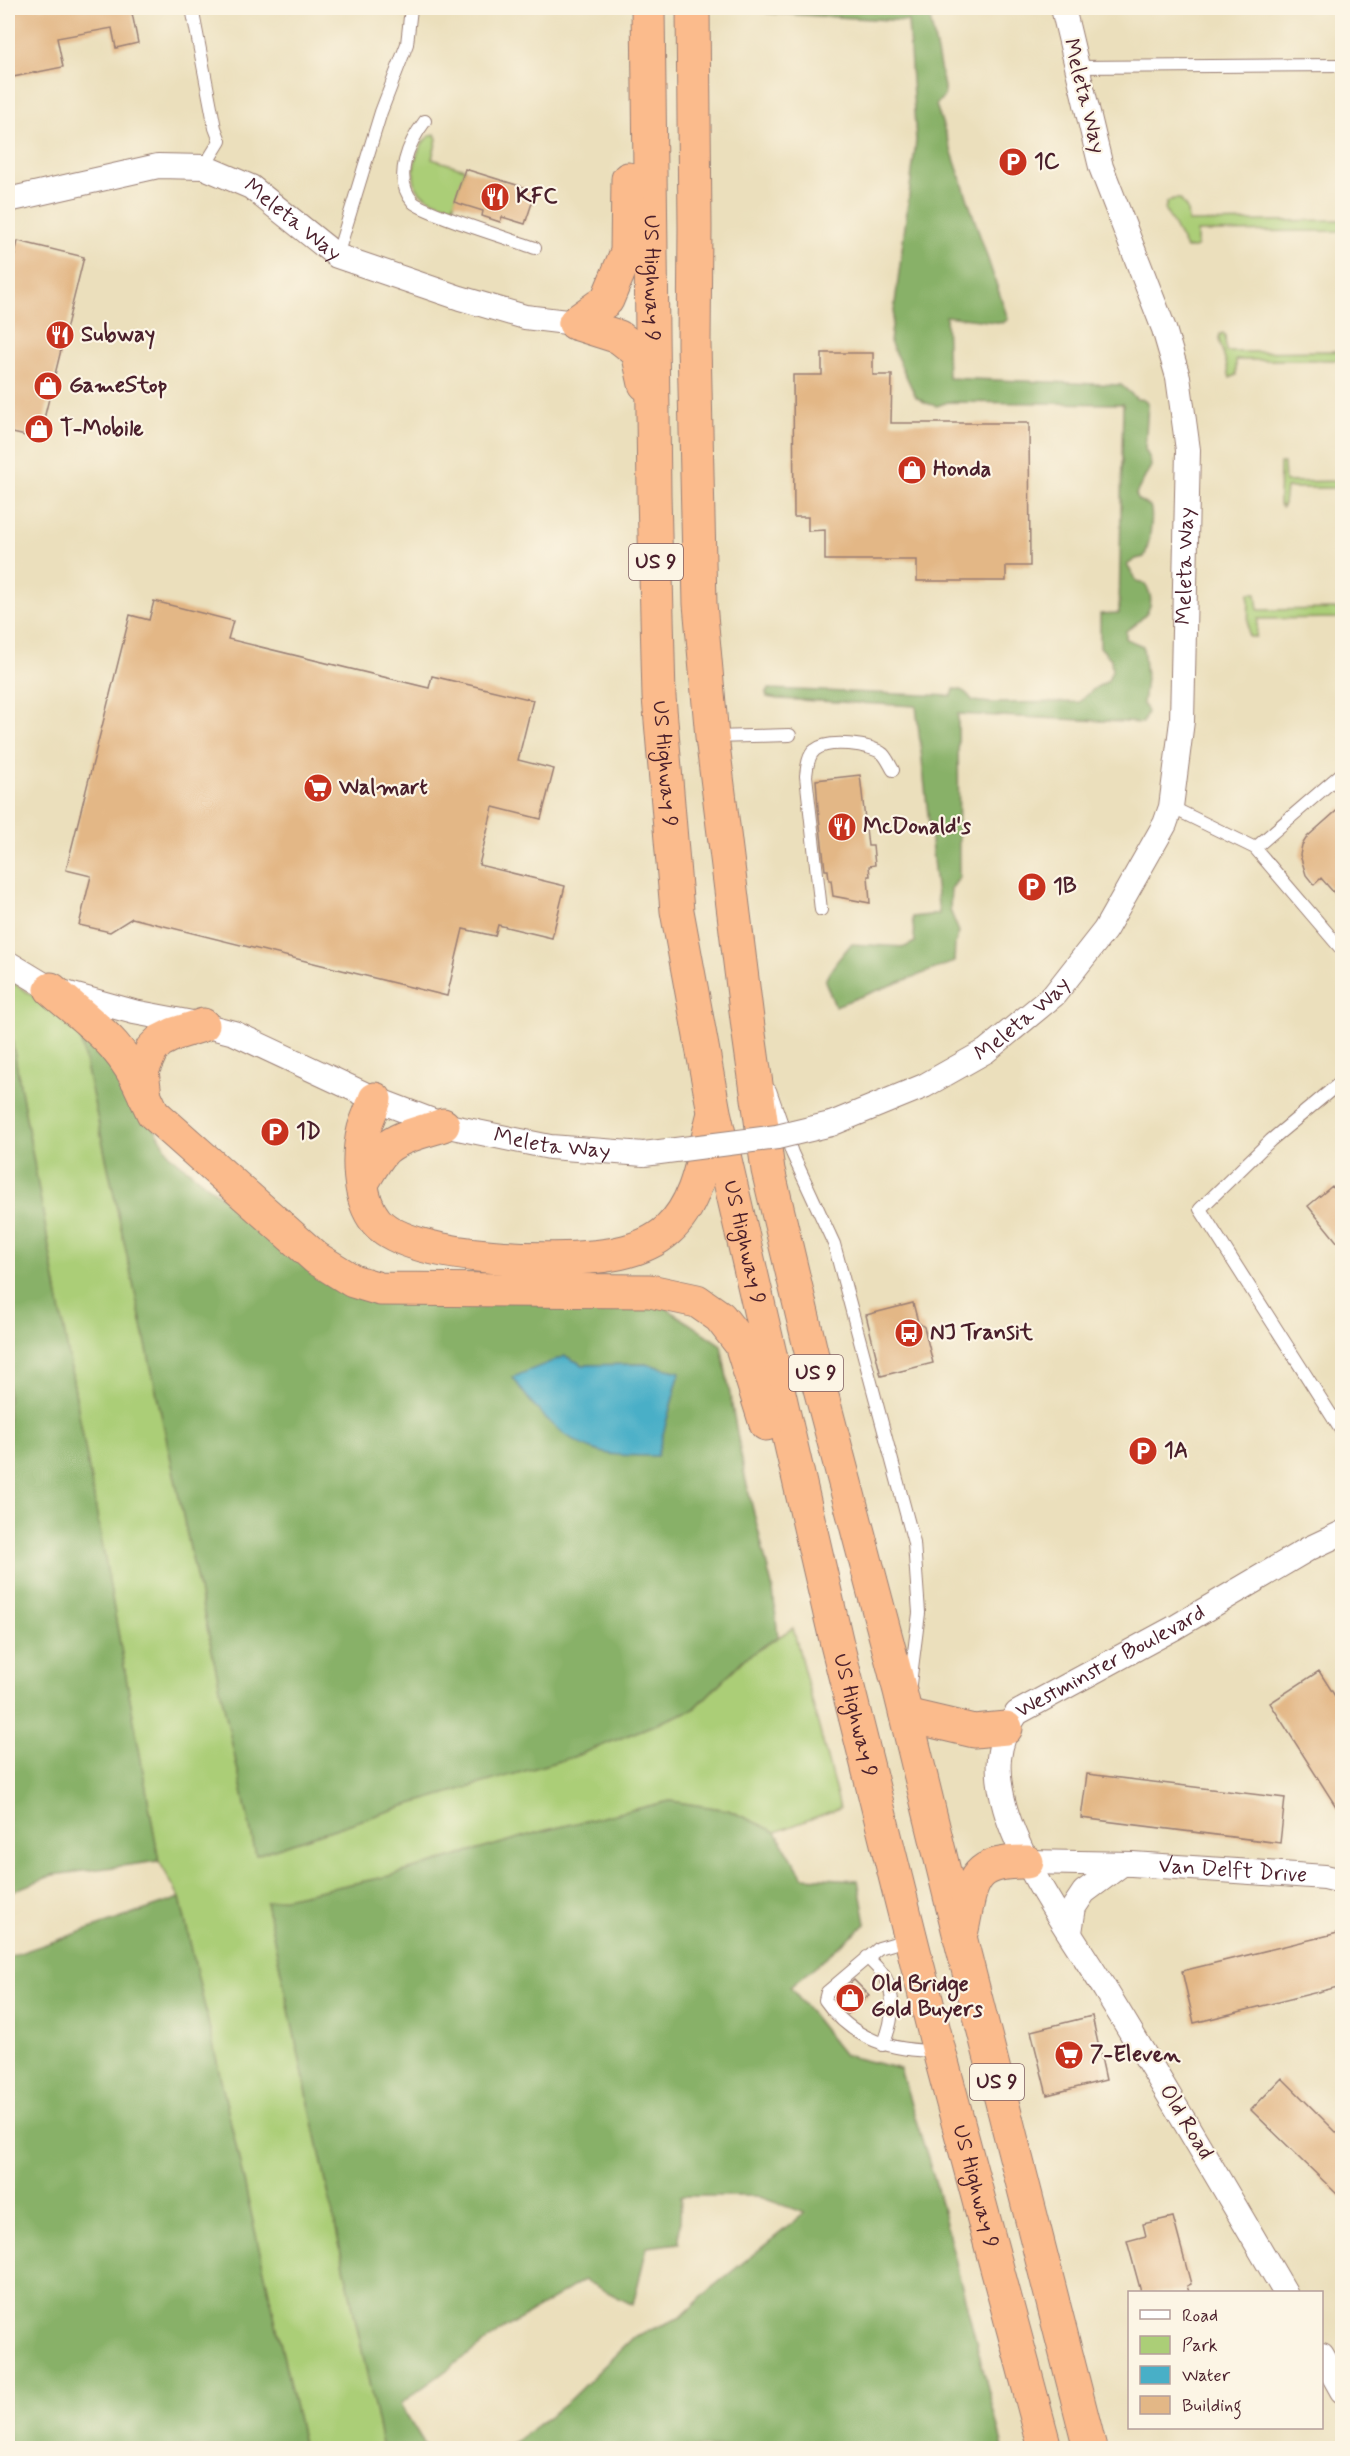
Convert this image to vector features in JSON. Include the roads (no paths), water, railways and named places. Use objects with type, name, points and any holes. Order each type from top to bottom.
[{"type":"highway","points":[[575,323],[607,300],[627,252],[627,47],[638,8]]},
{"type":"highway","name":"US Highway 9","points":[[648,8],[659,697],[675,889],[714,1112],[837,1644],[939,2051],[1045,2448]]},
{"type":"highway","name":"US Highway 9","points":[[693,8],[695,424],[700,604],[712,737],[768,1170],[792,1276],[906,1715],[1090,2448]]},
{"type":"highway","points":[[575,323],[619,337],[638,352],[646,389],[654,494]]},
{"type":"highway","points":[[51,989],[109,1038],[135,1073],[153,1113],[316,1258],[354,1281],[380,1289],[650,1291],[697,1301],[720,1317],[741,1344],[837,1644]]},
{"type":"highway","points":[[145,1096],[142,1071],[152,1048],[167,1038],[203,1025]]},
{"type":"highway","points":[[375,1099],[361,1142],[362,1183],[367,1207],[375,1220],[385,1230],[414,1244],[452,1251],[511,1257],[553,1258],[616,1254],[636,1249],[669,1230],[690,1199],[714,1112]]},
{"type":"highway","points":[[362,1183],[383,1152],[392,1145],[401,1139],[443,1125]]},
{"type":"highway","points":[[906,1715],[974,1731],[1006,1728]]},
{"type":"highway","points":[[960,1937],[972,1883],[983,1870],[1011,1862],[1027,1862]]},
{"type":"street","name":"Meleta Way","points":[[8,963],[51,989],[134,1012],[234,1033],[375,1099],[443,1125],[550,1147],[644,1154],[777,1137],[831,1124],[924,1086],[986,1051],[1054,995],[1105,930],[1165,824],[1171,807],[1182,720],[1188,450],[1178,377],[1164,329],[1101,167],[1063,8]]},
{"type":"street","name":"Meleta Way","points":[[8,200],[158,166],[204,167],[251,187],[337,256],[525,318],[575,323]]},
{"type":"street","name":"Westminster Boulevard","points":[[1027,1862],[1005,1808],[999,1772],[998,1754],[1006,1728],[1017,1713],[1174,1628],[1308,1549],[1342,1533]]},
{"type":"street","name":"Van Delft Drive","points":[[1027,1862],[1122,1864],[1313,1876],[1342,1881]]},
{"type":"street","name":"Old Road","points":[[1027,1862],[1184,2118],[1284,2291]]},
{"type":"street","points":[[1070,1932],[1074,1907],[1084,1892],[1122,1864]]},
{"type":"street","points":[[1323,2357],[1342,2391]]},
{"type":"lane","points":[[192,8],[215,128],[220,141],[204,167]]},
{"type":"lane","points":[[337,256],[381,112],[407,44],[411,8]]},
{"type":"lane","points":[[1076,67],[1342,65]]},
{"type":"lane","points":[[425,121],[414,136],[402,176],[405,189],[414,203],[435,213],[535,248]]},
{"type":"lane","points":[[712,737],[790,735]]},
{"type":"lane","points":[[820,910],[806,776],[808,762],[814,750],[827,744],[868,746],[884,755],[893,770]]},
{"type":"lane","points":[[1255,848],[1342,773]]},
{"type":"lane","points":[[1171,807],[1255,848],[1342,950]]},
{"type":"lane","points":[[748,1027],[792,1153],[834,1244],[914,1543],[919,1613],[906,1715]]},
{"type":"lane","points":[[1342,1081],[1271,1140],[1200,1209],[1342,1432]]},
{"type":"lane","points":[[911,1939],[879,1948],[827,1992],[825,2000],[844,2024],[883,2045],[913,2051],[939,2051]]},
{"type":"lane","points":[[867,1957],[886,1979],[892,2005],[892,2025],[883,2045]]},
{"type":"water","points":[[565,1356],[583,1365],[645,1364],[680,1372],[657,1456],[617,1455],[591,1449],[564,1434],[541,1413],[513,1377]]},
{"type":"place","name":"1C","points":[[1013,162]]},
{"type":"place","name":"KFC","points":[[495,197]]},
{"type":"place","name":"Subway","points":[[60,335]]},
{"type":"place","name":"GameStop","points":[[48,386]]},
{"type":"place","name":"T-Mobile","points":[[39,429]]},
{"type":"place","name":"Honda","points":[[912,470]]},
{"type":"place","name":"Walmart","points":[[318,788]]},
{"type":"place","name":"McDonald's","points":[[842,827]]},
{"type":"place","name":"1B","points":[[1032,887]]},
{"type":"place","name":"1D","points":[[275,1132]]},
{"type":"place","name":"NJ Transit","points":[[909,1333]]},
{"type":"place","name":"1A","points":[[1143,1451]]},
{"type":"place","name":"Old Bridge Gold Buyers","points":[[850,1998]]},
{"type":"place","name":"7-Eleven","points":[[1069,2055]]}]
